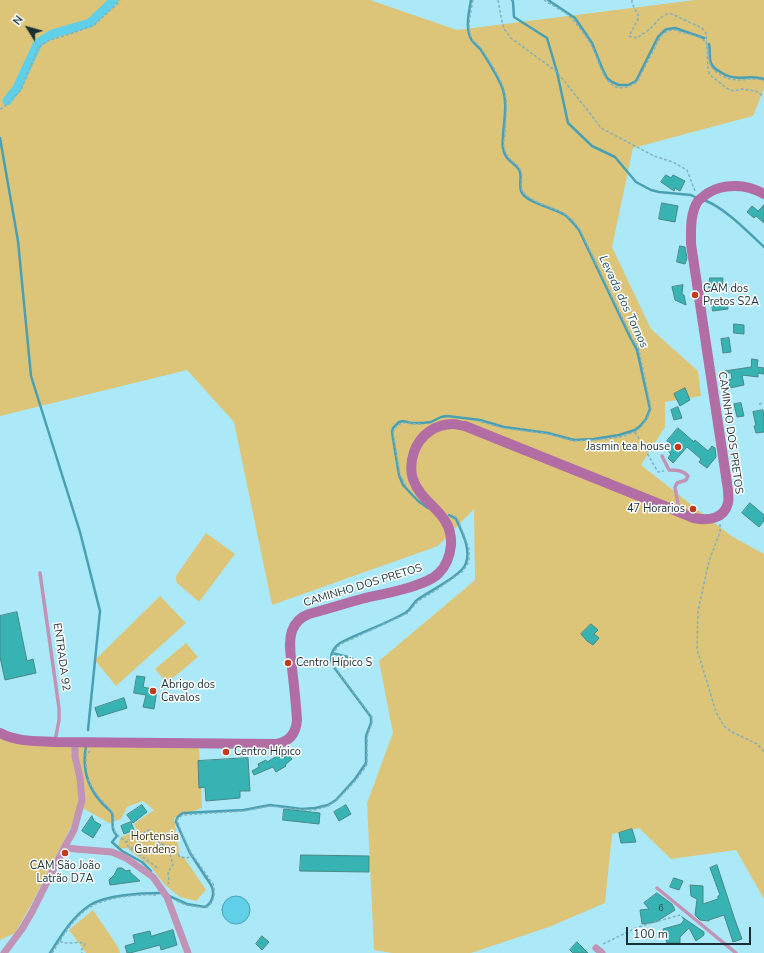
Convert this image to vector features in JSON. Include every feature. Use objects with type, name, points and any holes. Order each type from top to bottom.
[{"type":"main road","points":[[700,199],[717,188],[727,186],[747,187],[764,194]]},
{"type":"main road","name":"CAMINHO DOS PRETOS","points":[[0,733],[19,740],[95,743],[276,744],[290,738],[296,730],[297,720],[290,636],[292,628],[297,621],[309,614],[420,584],[439,573],[449,556],[451,543],[450,533],[446,521],[415,484],[411,466],[413,454],[418,442],[427,432],[438,426],[453,424],[465,426],[694,518],[710,520],[716,518],[725,509],[728,502],[728,490],[691,244],[692,219],[700,199]]},
{"type":"street","points":[[4,953],[22,929],[32,912],[74,830],[82,800],[80,778],[75,756],[75,742]]},
{"type":"street","points":[[64,848],[112,852],[126,858],[153,877],[165,894],[188,953]]},
{"type":"street","points":[[596,948],[602,953]]},
{"type":"lane","points":[[662,456],[669,470],[681,471],[686,473],[688,476],[686,480],[677,483],[674,486],[679,512]]},
{"type":"lane","name":"ENTRADA 92","points":[[40,573],[59,708],[59,720],[55,742]]},
{"type":"lane","points":[[657,888],[736,953]]},
{"type":"path","points":[[0,109],[3,108],[21,90],[38,48],[47,41],[94,25],[120,0]]},
{"type":"path","points":[[498,0],[504,29],[511,38],[557,72],[601,128],[654,156],[673,162],[686,170],[700,199]]},
{"type":"path","points":[[544,0],[573,19],[591,44],[606,78],[611,84],[618,87],[628,87],[637,82],[660,38],[666,32],[675,30],[700,38],[708,47],[710,66],[721,75],[734,80],[757,79],[764,81]]},
{"type":"path","points":[[632,0],[639,17],[629,36],[637,38],[650,29],[660,18],[667,14],[672,14],[702,28],[706,33],[708,70],[710,75],[728,89],[734,91],[742,89],[756,91],[764,97]]},
{"type":"path","points":[[759,404],[764,403]]},
{"type":"path","points":[[635,432],[658,472],[669,470]]},
{"type":"path","points":[[716,518],[721,526],[709,561],[698,611],[697,649],[716,712],[724,726],[732,732],[757,744],[764,752]]},
{"type":"path","points":[[87,772],[86,755],[94,748],[95,743]]},
{"type":"path","points":[[88,776],[90,784],[97,795],[113,813],[115,833],[126,842],[129,848],[157,868]]},
{"type":"path","points":[[126,842],[151,829],[151,837],[174,850],[180,857],[187,858],[196,854]]},
{"type":"path","points":[[129,848],[158,847],[162,844]]},
{"type":"path","points":[[162,844],[170,854],[173,865],[168,872],[169,881],[165,894]]},
{"type":"path","points":[[126,858],[129,848]]},
{"type":"path","points":[[52,953],[77,918],[92,906],[103,901],[117,898],[156,895]]},
{"type":"path","points":[[596,948],[638,927],[688,913]]},
{"type":"path","points":[[60,941],[65,944],[81,942],[85,944],[81,951],[82,953]]},
{"type":"green space","points":[[0,0],[370,0],[457,30],[695,0],[764,0],[764,89],[753,116],[633,148],[612,247],[651,329],[698,371],[701,396],[665,402],[665,427],[641,465],[733,537],[764,554],[764,899],[736,850],[671,859],[639,828],[612,834],[605,903],[549,927],[471,953],[392,953],[374,950],[367,803],[393,733],[379,661],[475,580],[474,509],[438,546],[272,605],[234,422],[187,370],[0,416]]},
{"type":"green space","points":[[206,533],[235,554],[199,602],[177,583],[176,576]]},
{"type":"green space","points":[[160,596],[186,623],[116,686],[95,660]]},
{"type":"green space","points":[[186,643],[198,657],[167,683],[155,669]]},
{"type":"green space","name":"Hortensia Gardens","points":[[0,735],[199,747],[202,808],[174,818],[180,857],[183,856],[206,890],[196,901],[180,897],[165,885],[151,867],[127,848],[117,849],[121,837],[137,831],[134,824],[154,810],[143,801],[127,807],[121,819],[109,823],[81,807],[15,933],[0,940]]},
{"type":"green space","points":[[93,910],[118,947],[120,953],[86,953],[69,930]]},
{"type":"water","points":[[236,896],[246,900],[250,910],[246,920],[236,924],[226,920],[222,910],[226,900]]},
{"type":"building","points":[[666,175],[671,178],[673,175],[685,181],[680,191],[675,188],[674,191],[661,182]]},
{"type":"building","points":[[662,203],[678,206],[675,222],[659,219]]},
{"type":"building","points":[[764,205],[764,223],[756,216],[754,218],[747,212],[752,206],[758,211]]},
{"type":"building","points":[[680,246],[685,247],[687,258],[685,264],[677,262]]},
{"type":"building","points":[[710,278],[723,278],[722,288],[709,288]]},
{"type":"building","points":[[683,285],[682,294],[684,295],[686,305],[675,300],[672,287]]},
{"type":"building","points":[[711,299],[727,301],[728,309],[713,311]]},
{"type":"building","points":[[734,324],[744,325],[744,334],[734,333]]},
{"type":"building","points":[[729,338],[731,352],[723,353],[721,339]]},
{"type":"building","points":[[752,359],[758,360],[757,367],[764,368],[764,374],[758,373],[758,377],[742,375],[744,385],[730,388],[729,380],[732,379],[731,373],[725,373],[725,371],[751,367]]},
{"type":"building","points":[[685,388],[690,400],[680,406],[674,394]]},
{"type":"building","points":[[741,403],[744,416],[737,417],[734,404]]},
{"type":"building","points":[[678,407],[682,418],[674,420],[671,410]]},
{"type":"building","points":[[763,410],[764,432],[756,433],[753,412]]},
{"type":"building","points":[[678,428],[694,442],[695,440],[708,451],[712,446],[715,448],[716,457],[707,468],[699,462],[701,459],[687,447],[673,463],[668,458],[671,454],[667,450],[672,444],[667,441]]},
{"type":"building","points":[[750,503],[764,515],[764,521],[759,527],[742,513]]},
{"type":"building","points":[[17,612],[27,661],[33,659],[36,673],[5,680],[0,657],[0,616]]},
{"type":"building","points":[[591,624],[598,630],[594,634],[599,638],[593,645],[581,634]]},
{"type":"building","points":[[137,676],[145,677],[143,687],[157,690],[154,709],[143,707],[146,695],[134,693]]},
{"type":"building","points":[[124,698],[127,708],[98,717],[95,708]]},
{"type":"building","points":[[286,753],[292,759],[285,765],[286,766],[276,772],[273,767],[254,775],[252,771],[259,767],[258,764],[266,760],[267,762],[279,755],[281,757]]},
{"type":"building","points":[[248,758],[250,791],[240,791],[240,798],[206,801],[205,787],[199,788],[198,761]]},
{"type":"building","points":[[142,805],[147,812],[133,823],[127,815]]},
{"type":"building","points":[[346,805],[351,814],[339,821],[334,812]]},
{"type":"building","points":[[284,809],[320,813],[319,824],[283,820]]},
{"type":"building","points":[[92,816],[94,821],[101,825],[93,838],[82,831]]},
{"type":"building","points":[[131,822],[134,830],[124,834],[121,826]]},
{"type":"building","points":[[632,829],[636,842],[621,843],[619,833]]},
{"type":"building","points":[[301,855],[369,856],[369,872],[300,871]]},
{"type":"building","points":[[717,865],[742,939],[733,942],[724,915],[709,921],[700,920],[695,915],[697,899],[691,896],[690,885],[703,886],[703,904],[718,899],[718,896],[720,895],[710,868]]},
{"type":"building","points":[[118,868],[122,868],[126,871],[130,870],[130,872],[140,881],[110,885],[109,880]]},
{"type":"building","points":[[674,878],[683,881],[679,890],[670,887]]},
{"type":"building","points":[[657,893],[672,904],[675,910],[656,922],[642,924],[640,910],[649,909],[644,903]]},
{"type":"building","points":[[682,917],[704,932],[704,935],[696,941],[689,928],[680,937],[680,943],[667,943],[663,929],[681,924],[684,920]]},
{"type":"building","points":[[173,930],[177,945],[161,950],[160,945],[127,953],[125,946],[135,943],[133,935],[150,931],[151,936]]},
{"type":"building","points":[[262,936],[269,942],[262,950],[256,944]]},
{"type":"building","points":[[577,942],[588,953],[573,953],[570,950]]},
{"type":"waterway","points":[[7,101],[17,88],[38,43],[52,34],[90,23],[114,0]]},
{"type":"waterway","name":"Levada dos Tornos","points":[[428,508],[418,501],[403,485],[399,475],[392,432],[393,428],[399,422],[423,423],[431,422],[447,416],[480,420],[504,427],[548,433],[574,440],[594,439],[619,435],[635,430],[646,419],[650,409],[637,350],[579,230],[565,215],[535,203],[525,197],[520,188],[520,172],[504,153],[504,93],[492,68],[469,34],[468,20],[471,0]]},
{"type":"waterway","points":[[512,0],[514,17],[547,38],[557,72],[568,123],[592,146],[615,157],[636,182],[651,190],[691,195],[697,198]]},
{"type":"waterway","name":"Levada dos Tornos","points":[[548,0],[575,18],[592,43],[607,78],[619,85],[628,85],[636,81],[658,37],[665,30],[675,28],[704,38]]},
{"type":"waterway","name":"Levada dos Tornos","points":[[709,44],[711,63],[717,70],[731,77],[758,77],[764,79]]},
{"type":"waterway","points":[[0,138],[18,241],[31,376],[80,532],[100,611],[88,730]]},
{"type":"waterway","points":[[704,200],[728,214],[764,247]]},
{"type":"waterway","name":"Levada dos Tornos","points":[[169,896],[187,904],[205,907],[210,903],[212,897],[213,891],[211,885],[190,853],[176,822],[177,818],[183,813],[244,810],[270,805],[302,809],[315,808],[328,805],[336,800],[355,779],[366,763],[366,736],[371,723],[371,717],[333,666],[331,659],[332,653],[340,643],[407,612],[417,600],[452,578],[463,568],[467,558],[467,546],[456,519],[449,515]]},
{"type":"waterway","points":[[332,653],[352,658]]},
{"type":"waterway","points":[[86,746],[85,769],[89,783],[96,796],[113,816],[113,828],[117,836],[112,842],[122,851],[142,862],[151,871]]},
{"type":"waterway","name":"Levada dos Tornos","points":[[50,953],[72,921],[90,905],[114,897],[134,894],[160,893]]},
{"type":"place","name":"CAM dos Pretos S2A","points":[[695,295]]},
{"type":"place","name":"Jasmin tea house","points":[[678,447]]},
{"type":"place","name":"47 Horarios","points":[[693,509]]},
{"type":"place","name":"Centro Hípico S","points":[[288,663]]},
{"type":"place","name":"Abrigo dos Cavalos","points":[[153,691]]},
{"type":"place","name":"Centro Hípico","points":[[226,752]]},
{"type":"place","name":"CAM São João Latrão D7A","points":[[65,853]]}]
